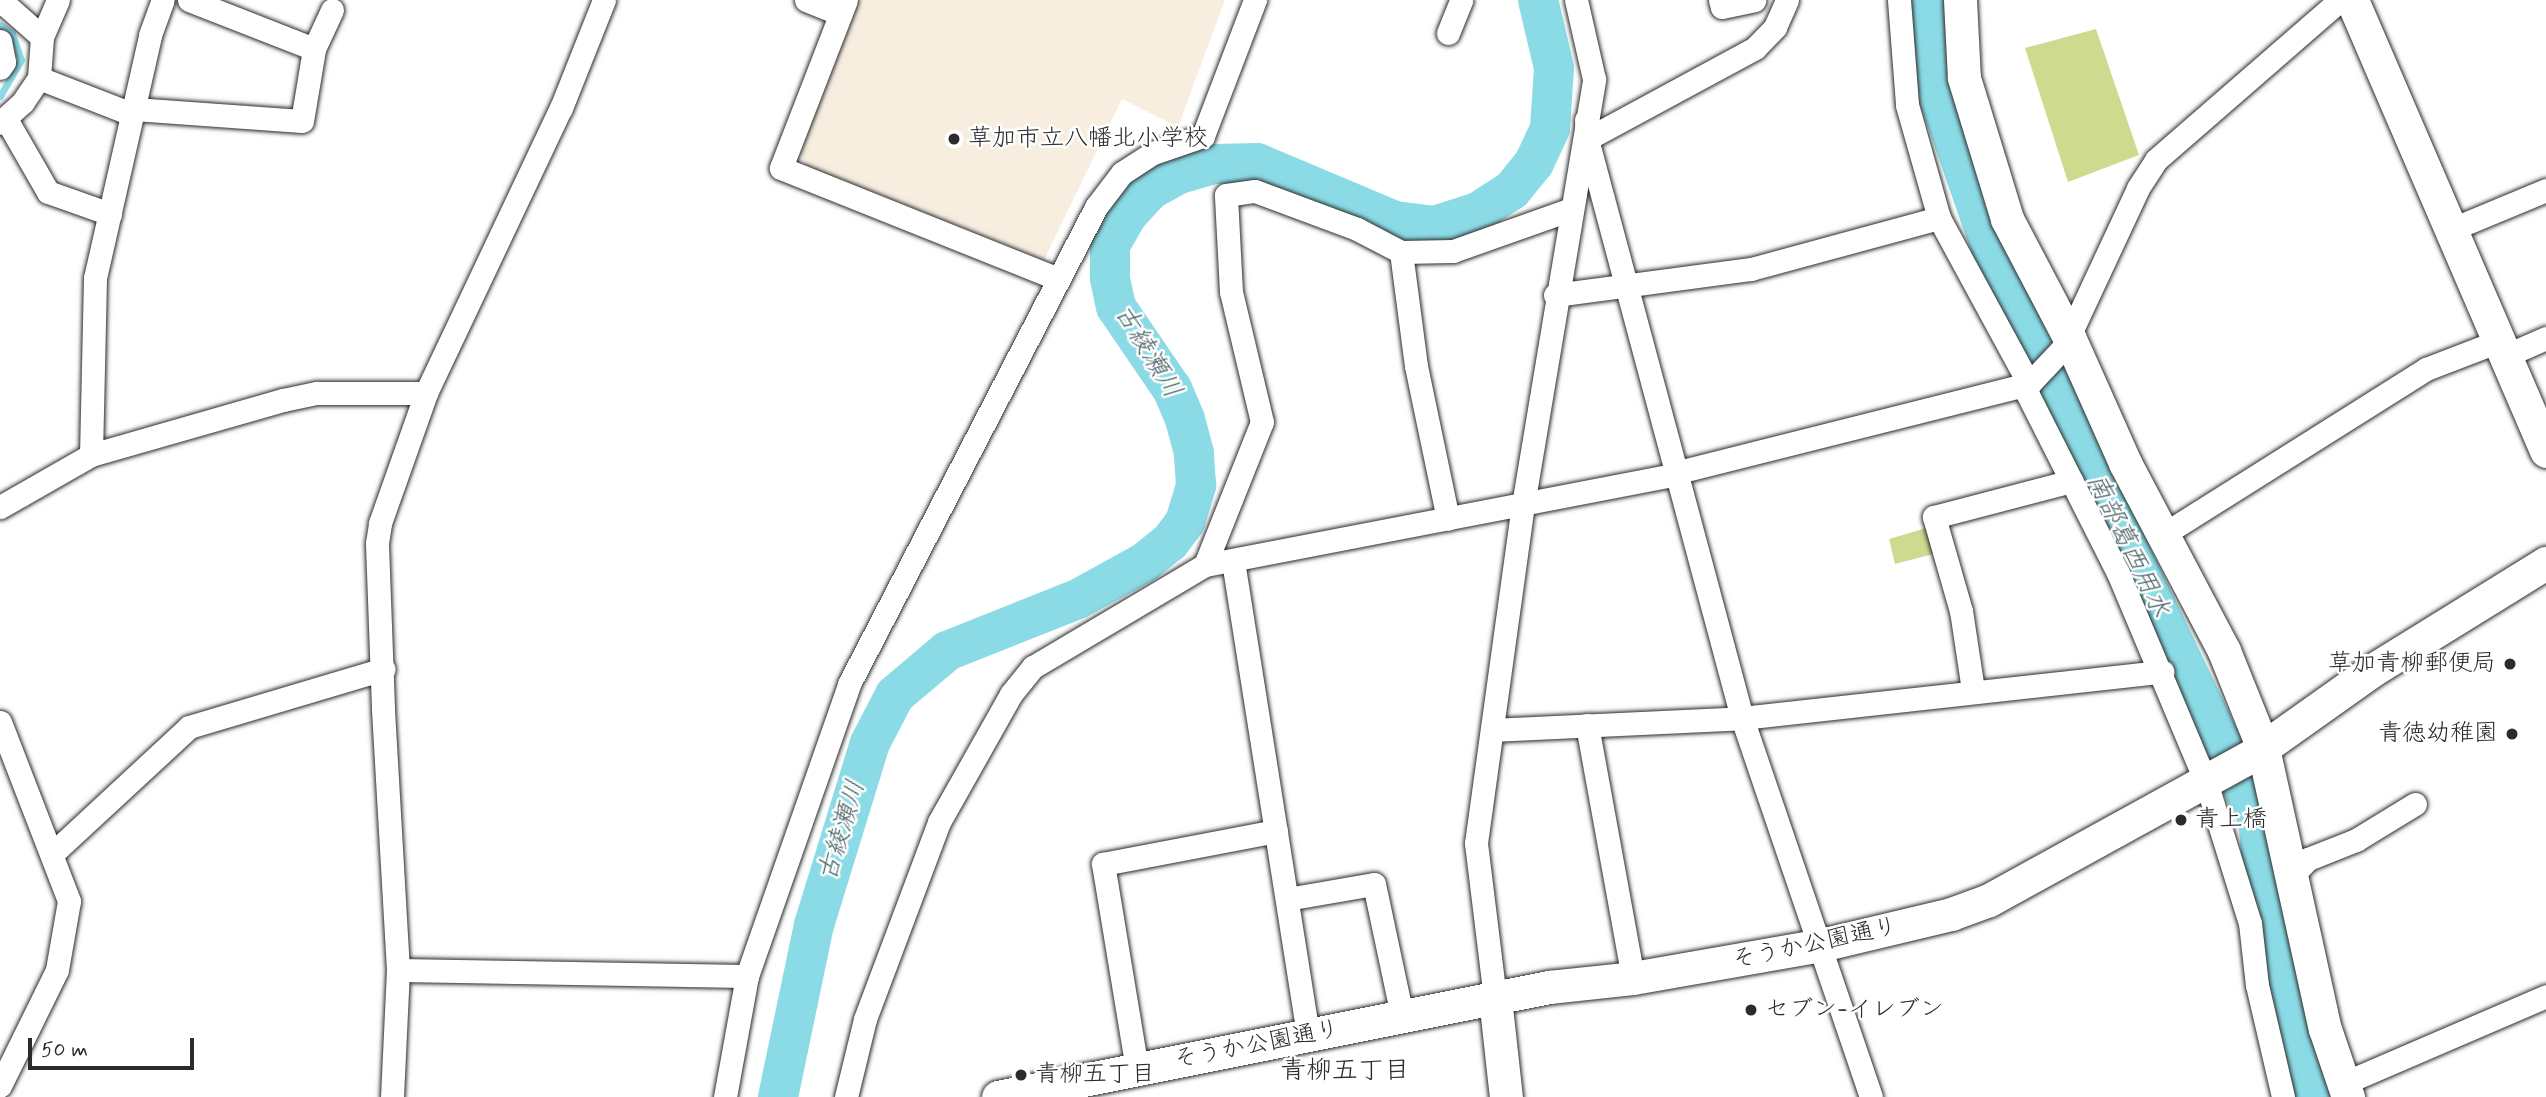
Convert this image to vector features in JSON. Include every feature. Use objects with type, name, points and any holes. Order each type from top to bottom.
[{"type":"street","points":[[0,0],[42,37]]},
{"type":"street","points":[[58,0],[42,37],[39,78],[3,121],[48,192],[110,214]]},
{"type":"street","points":[[91,455],[95,278],[150,35],[163,0]]},
{"type":"street","points":[[189,0],[314,49]]},
{"type":"street","points":[[392,1097],[398,970],[377,543],[426,393],[561,108],[604,0]]},
{"type":"street","points":[[806,0],[843,7],[781,168],[1059,279]]},
{"type":"street","points":[[724,1097],[747,976],[849,684],[1096,207],[1122,173],[1153,153],[1203,136],[1255,0]]},
{"type":"street","points":[[1448,33],[1461,0]]},
{"type":"street","points":[[1506,1097],[1476,843],[1555,295],[1594,79],[1576,0]]},
{"type":"street","points":[[1720,0],[1722,7],[1754,0]]},
{"type":"street","points":[[1586,129],[1755,48],[1775,27],[1787,0]]},
{"type":"street","points":[[1899,0],[1908,105],[1939,218],[2026,385],[2211,779],[2250,923],[2257,985],[2283,1097]]},
{"type":"street","points":[[1960,0],[1959,51],[1981,146],[2007,219],[2125,463],[2224,651],[2258,752],[2293,875],[2325,1029],[2345,1091],[2546,996]]},
{"type":"street","points":[[846,1097],[865,1019],[939,822],[1011,694],[1033,667],[1205,565],[1678,473],[2026,385],[2066,342],[2138,188],[2156,160],[2340,0]]},
{"type":"street","points":[[2352,0],[2546,451]]},
{"type":"street","points":[[39,78],[133,111],[302,121],[314,49],[332,10]]},
{"type":"street","points":[[0,41],[4,62],[0,68]]},
{"type":"street","points":[[1586,129],[1742,718],[1817,946],[1871,1097]]},
{"type":"street","points":[[2450,230],[2546,190]]},
{"type":"street","points":[[1205,565],[1262,422],[1231,292],[1226,195],[1255,191],[1357,229],[1401,252],[1453,251],[1569,210]]},
{"type":"street","points":[[1555,295],[1751,269],[1939,218]]},
{"type":"street","points":[[1401,252],[1416,366],[1448,519]]},
{"type":"street","points":[[2164,534],[2426,369],[2546,338]]},
{"type":"street","points":[[0,506],[91,455],[317,393],[426,393]]},
{"type":"street","points":[[1973,690],[1961,611],[1934,517],[2071,481]]},
{"type":"street","points":[[1233,561],[1308,1034]]},
{"type":"street","name":"そうか公園通り","points":[[998,1097],[1495,998],[1633,978],[1817,946],[1951,914],[1989,900],[2258,752],[2361,677],[2546,563]]},
{"type":"street","points":[[53,853],[189,727],[384,669]]},
{"type":"street","points":[[1492,730],[1742,718],[1891,704],[1973,690],[2162,672]]},
{"type":"street","points":[[0,722],[53,853],[69,901],[57,970],[0,1086]]},
{"type":"street","points":[[1587,725],[1633,978]]},
{"type":"street","points":[[2293,875],[2308,859],[2356,840],[2415,804]]},
{"type":"street","points":[[1137,1069],[1103,864],[1276,831]]},
{"type":"street","points":[[1287,899],[1374,884],[1402,1016]]},
{"type":"street","points":[[398,970],[747,976]]},
{"type":"shaded area","name":"草加市立八幡北小学校","points":[[860,0],[1225,0],[1178,127],[1122,99],[1044,260],[807,166],[800,152]]},
{"type":"green space","points":[[2096,29],[2139,155],[2068,182],[2025,48]]},
{"type":"green space","points":[[1930,527],[1937,553],[1895,564],[1889,539]]},
{"type":"waterway","name":"古綾瀬川","points":[[778,1097],[814,925],[870,743],[895,695],[947,651],[1078,599],[1145,562],[1170,542],[1185,522],[1196,485],[1194,453],[1185,419],[1172,389],[1116,307],[1110,278],[1110,245],[1127,215],[1150,190],[1179,174],[1215,164],[1257,163],[1395,221],[1434,226],[1478,212],[1512,190],[1534,163],[1550,128],[1554,68],[1538,0]]},
{"type":"waterway","name":"南部葛西用水","points":[[1927,0],[1927,64],[2007,294],[2258,819],[2265,894],[2312,1097]]},
{"type":"waterway","name":"古綾瀬川","points":[[0,25],[12,33],[21,60],[0,96]]},
{"type":"place","name":"草加市立八幡北小学校","points":[[954,139]]},
{"type":"place","name":"草加青柳郵便局","points":[[2510,664]]},
{"type":"place","name":"青徳幼稚園","points":[[2512,734]]},
{"type":"place","name":"青上橋","points":[[2181,820]]},
{"type":"place","name":"セブン-イレブン","points":[[1751,1010]]},
{"type":"place","name":"青柳五丁目","points":[[1021,1075]]},
{"type":"district","name":"青柳五丁目","points":[[1345,1072]]}]
